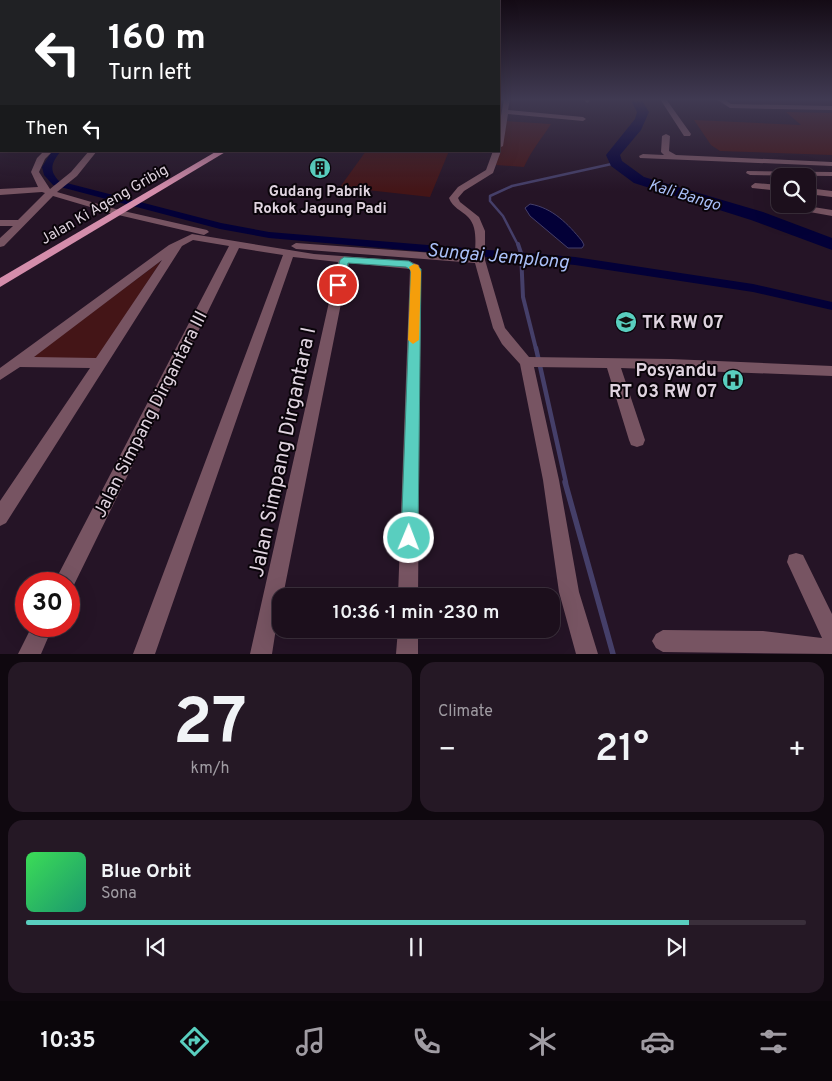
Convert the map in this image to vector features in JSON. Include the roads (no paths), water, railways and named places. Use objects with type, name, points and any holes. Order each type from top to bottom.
[{"type":"main road","name":"Jalan Ki Ageng Gribig","points":[[0,283],[118,211],[221,152]]},
{"type":"street","points":[[684,130],[687,134]]},
{"type":"street","points":[[666,136],[665,152],[675,158]]},
{"type":"street","points":[[48,152],[41,158],[35,172],[50,191]]},
{"type":"street","points":[[0,244],[4,234],[18,223],[50,191],[67,181],[92,152]]},
{"type":"street","points":[[497,152],[490,171],[461,189],[452,198],[456,204],[474,217],[480,231],[481,255],[499,328],[507,340],[530,362],[569,592],[587,654]]},
{"type":"street","points":[[643,156],[828,164],[832,170]]},
{"type":"street","points":[[750,173],[771,174]]},
{"type":"street","points":[[816,174],[832,174]]},
{"type":"street","points":[[755,186],[771,187]]},
{"type":"street","points":[[0,192],[50,191],[118,211],[207,233],[278,244],[481,255]]},
{"type":"street","points":[[816,193],[831,196]]},
{"type":"street","points":[[816,210],[832,213]]},
{"type":"street","points":[[0,224],[18,223]]},
{"type":"street","points":[[7,371],[178,244],[192,237],[344,260],[413,265],[416,272],[408,588]]},
{"type":"street","points":[[0,517],[178,244]]},
{"type":"street","name":"Jalan Simpang Dirgantara III","points":[[70,572],[235,244]]},
{"type":"street","points":[[144,654],[289,253]]},
{"type":"street","name":"Jalan Simpang Dirgantara I","points":[[261,654],[344,260]]},
{"type":"street","points":[[7,371],[101,362]]},
{"type":"street","points":[[530,362],[612,363],[830,374]]},
{"type":"street","points":[[612,363],[637,440]]},
{"type":"street","points":[[796,562],[832,636]]},
{"type":"street","points":[[29,654],[38,637]]},
{"type":"street","points":[[407,654],[408,638]]},
{"type":"street","points":[[663,641],[763,642],[832,650]]},
{"type":"waterway","name":"Kali Bango","points":[[634,130],[613,155],[616,163],[639,180],[757,216],[832,244]]},
{"type":"waterway","name":"Sungai Jemplong","points":[[56,152],[50,159],[47,167],[49,175],[56,183],[220,226],[269,235],[575,261],[753,288],[832,306]]},
{"type":"waterway","points":[[518,245],[503,216],[490,201],[490,196],[512,186],[616,163],[613,164]]},
{"type":"waterway","points":[[518,244],[521,253],[523,297],[536,349]]},
{"type":"waterway","points":[[536,348],[566,483]]},
{"type":"waterway","points":[[565,482],[613,654]]},
{"type":"place","name":"Gudang Pabrik Rokok Jagung Padi","points":[[320,168]]},
{"type":"place","name":"TK RW 07","points":[[626,322]]},
{"type":"place","name":"Posyandu RT 03 RW 07","points":[[733,380]]}]
